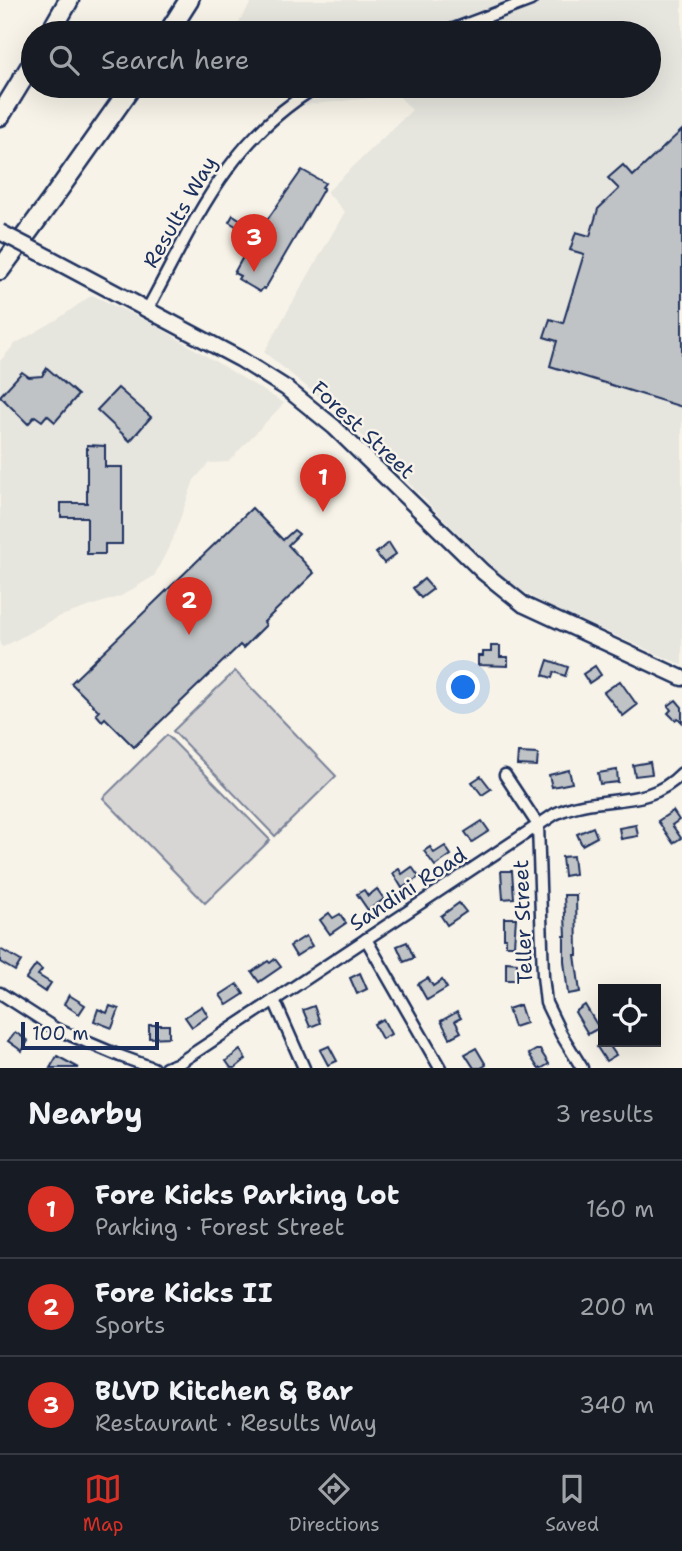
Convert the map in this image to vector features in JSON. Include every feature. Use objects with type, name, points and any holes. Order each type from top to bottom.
[{"type":"highway","points":[[57,21],[69,0]]},
{"type":"highway","points":[[176,21],[189,0]]},
{"type":"highway","points":[[0,116],[21,82]]},
{"type":"highway","points":[[0,270],[124,98]]},
{"type":"main road","name":"Forest Street","points":[[0,232],[250,364],[309,406],[483,572],[519,601],[549,618],[682,678]]},
{"type":"street","points":[[475,21],[531,0]]},
{"type":"street","name":"Results Way","points":[[147,310],[205,201],[230,164],[272,119],[301,98]]},
{"type":"street","name":"Sandini Road","points":[[166,1068],[179,1063],[561,811],[653,794],[668,786],[682,773]]},
{"type":"street","points":[[505,775],[538,825]]},
{"type":"street","name":"Teller Street","points":[[538,825],[545,998],[555,1024],[582,1068]]},
{"type":"street","points":[[366,939],[440,1068]]},
{"type":"street","points":[[0,1009],[4,995],[56,1029],[153,1068]]},
{"type":"street","points":[[274,1000],[303,1068]]},
{"type":"shaded area","points":[[253,0],[682,0],[682,665],[544,604],[511,584],[484,560],[344,417],[264,352],[345,212],[327,192],[412,110],[401,98],[661,98],[661,21],[240,21]]},
{"type":"shaded area","points":[[298,98],[370,98],[304,105]]},
{"type":"shaded area","points":[[92,295],[155,325],[284,403],[228,462],[209,463],[194,480],[172,541],[154,576],[121,596],[58,617],[3,647],[0,645],[0,361],[15,344]]},
{"type":"shaded area","points":[[235,671],[336,776],[275,836],[173,731]]},
{"type":"shaded area","points":[[167,735],[270,840],[205,903],[103,798]]},
{"type":"building","points":[[682,130],[682,407],[550,366],[557,341],[544,337],[550,319],[563,323],[584,254],[570,250],[576,232],[590,236],[598,209],[619,189],[608,178],[623,165],[633,176]]},
{"type":"building","points":[[302,170],[325,183],[322,187],[324,188],[265,289],[260,292],[238,279],[240,276],[234,273],[248,248],[243,245],[247,238],[243,236],[246,232],[229,222],[233,215],[249,225],[252,221],[255,223],[259,216],[267,220]]},
{"type":"building","points":[[47,368],[78,395],[55,422],[47,415],[42,421],[35,416],[28,424],[0,396],[22,372],[29,377],[42,376]]},
{"type":"building","points":[[118,388],[151,417],[130,441],[97,410]]},
{"type":"building","points":[[87,445],[105,446],[105,467],[122,467],[122,544],[105,544],[105,554],[87,554],[87,517],[61,517],[61,503],[87,503]]},
{"type":"building","points":[[252,508],[283,540],[294,530],[299,534],[288,545],[314,573],[264,622],[266,625],[243,648],[240,645],[134,747],[105,718],[102,721],[96,714],[99,711],[71,683]]},
{"type":"building","points":[[389,543],[396,554],[384,563],[376,553]]},
{"type":"building","points":[[424,579],[433,589],[421,598],[413,588]]},
{"type":"building","points":[[491,646],[500,646],[500,657],[508,657],[508,666],[478,665],[478,656],[483,656],[483,652],[491,652]]},
{"type":"building","points":[[548,660],[568,667],[565,676],[554,672],[552,678],[543,675]]},
{"type":"building","points":[[595,666],[601,675],[589,683],[583,674]]},
{"type":"building","points":[[620,681],[637,705],[623,716],[604,692]]},
{"type":"building","points":[[676,700],[682,707],[682,722],[678,718],[675,720],[668,713],[671,710],[668,706]]},
{"type":"building","points":[[518,753],[538,754],[537,766],[517,765]]},
{"type":"building","points":[[650,762],[652,774],[635,776],[633,765]]},
{"type":"building","points":[[569,770],[572,783],[552,787],[549,775]]},
{"type":"building","points":[[617,770],[618,782],[600,784],[598,773]]},
{"type":"building","points":[[481,776],[491,789],[482,795],[472,782]]},
{"type":"building","points":[[673,811],[679,820],[672,825],[681,838],[673,843],[658,821]]},
{"type":"building","points":[[482,821],[489,831],[472,842],[465,832]]},
{"type":"building","points":[[636,825],[638,836],[621,839],[619,828]]},
{"type":"building","points":[[593,827],[597,837],[582,845],[577,834]]},
{"type":"building","points":[[445,846],[451,855],[435,866],[424,851],[430,847],[434,853]]},
{"type":"building","points":[[573,856],[575,874],[564,876],[562,857]]},
{"type":"building","points":[[412,867],[419,877],[402,888],[393,873],[399,869],[402,874]]},
{"type":"building","points":[[501,871],[512,871],[514,898],[503,899]]},
{"type":"building","points":[[377,889],[384,899],[368,910],[357,894],[364,890],[368,896]]},
{"type":"building","points":[[564,895],[576,895],[575,955],[580,992],[568,994],[564,961]]},
{"type":"building","points":[[459,903],[466,912],[447,925],[441,916]]},
{"type":"building","points":[[329,913],[333,918],[340,914],[346,923],[330,934],[320,920]]},
{"type":"building","points":[[504,918],[516,918],[514,945],[506,945]]},
{"type":"building","points":[[306,936],[312,946],[296,956],[290,946]]},
{"type":"building","points":[[407,942],[414,958],[404,962],[397,946]]},
{"type":"building","points":[[0,949],[21,961],[15,971],[0,962]]},
{"type":"building","points":[[275,959],[281,967],[259,982],[252,972]]},
{"type":"building","points":[[506,962],[517,963],[517,980],[506,980]]},
{"type":"building","points":[[36,965],[42,970],[38,975],[51,983],[45,992],[26,979]]},
{"type":"building","points":[[360,973],[367,989],[357,994],[350,978]]},
{"type":"building","points":[[428,978],[433,986],[442,980],[447,988],[427,1000],[418,984]]},
{"type":"building","points":[[237,984],[244,994],[227,1005],[220,995]]},
{"type":"building","points":[[69,995],[85,1005],[79,1014],[64,1004]]},
{"type":"building","points":[[520,1005],[526,1023],[514,1027],[508,1009]]},
{"type":"building","points":[[585,1005],[598,1029],[588,1034],[575,1012]]},
{"type":"building","points":[[110,1006],[119,1009],[112,1028],[94,1021],[98,1009],[107,1013]]},
{"type":"building","points":[[202,1006],[208,1016],[192,1027],[185,1017]]},
{"type":"building","points":[[314,1006],[320,1023],[310,1027],[303,1010]]},
{"type":"building","points":[[457,1012],[461,1018],[455,1021],[461,1032],[450,1038],[441,1021]]},
{"type":"building","points":[[383,1019],[391,1034],[382,1039],[374,1024]]},
{"type":"building","points":[[149,1025],[169,1025],[169,1037],[149,1038]]},
{"type":"building","points":[[15,1032],[28,1041],[22,1051],[8,1041]]},
{"type":"building","points":[[329,1046],[337,1061],[328,1065],[320,1050]]},
{"type":"building","points":[[597,1047],[610,1047],[616,1055],[606,1061]]},
{"type":"building","points":[[476,1048],[486,1065],[481,1068],[474,1068],[465,1054]]},
{"type":"building","points":[[240,1050],[246,1059],[231,1068],[226,1061]]},
{"type":"building","points":[[540,1050],[549,1064],[538,1068],[529,1054]]},
{"type":"building","points":[[57,1056],[79,1068],[50,1068]]},
{"type":"place","name":"BLVD Kitchen & Bar","points":[[254,272]]},
{"type":"place","name":"Fore Kicks Parking Lot","points":[[323,512]]},
{"type":"place","name":"Fore Kicks II","points":[[189,635]]}]
